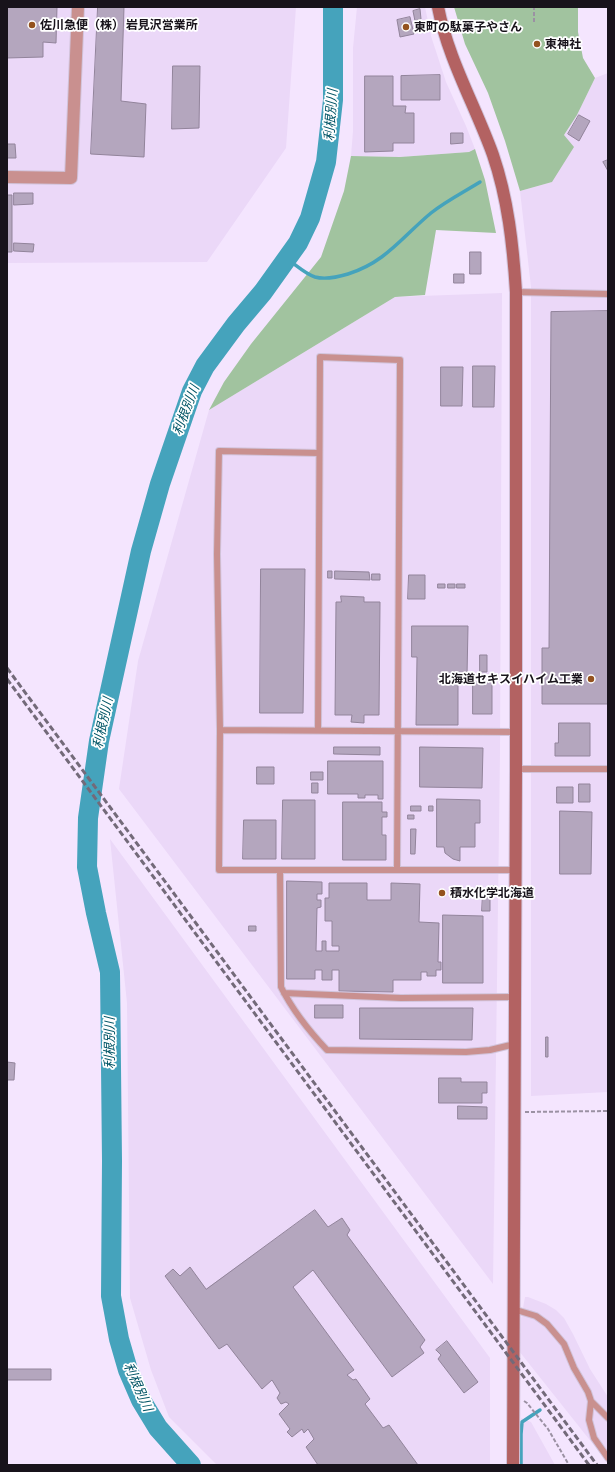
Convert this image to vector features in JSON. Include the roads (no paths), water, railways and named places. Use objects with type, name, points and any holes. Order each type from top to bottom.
[{"type":"street","points":[[7,177],[72,178],[78,7]]},
{"type":"street","points":[[438,7],[448,44],[493,155],[508,216],[513,244],[516,292],[516,769],[512,1465]]},
{"type":"lane","points":[[516,292],[608,294]]},
{"type":"lane","points":[[318,730],[320,357],[400,360],[397,870]]},
{"type":"lane","points":[[319,453],[219,451],[216,554],[220,730],[219,870],[515,870]]},
{"type":"lane","points":[[220,730],[516,732]]},
{"type":"lane","points":[[516,769],[608,769]]},
{"type":"lane","points":[[280,870],[281,987],[288,1002],[327,1050],[466,1052],[490,1050],[514,1044]]},
{"type":"lane","points":[[284,993],[401,998],[515,997]]},
{"type":"lane","points":[[513,1309],[536,1316],[547,1324],[564,1344],[574,1368],[588,1392],[591,1401],[589,1420],[594,1438],[608,1458]]},
{"type":"lane","points":[[591,1401],[608,1418]]},
{"type":"waterway","name":"利根別川","points":[[191,1465],[158,1428],[141,1400],[128,1370],[119,1339],[111,1296],[112,1161],[110,972],[87,867],[88,818],[99,741],[141,551],[160,484],[192,391],[205,366],[236,324],[263,292],[298,243],[310,218],[326,162],[333,100],[333,7]]},
{"type":"waterway","points":[[287,259],[308,274],[319,278],[336,277],[361,269],[383,256],[431,213],[480,182]]},
{"type":"waterway","points":[[521,1465],[522,1422],[540,1410]]},
{"type":"railway","points":[[7,668],[597,1465]]},
{"type":"railway","points":[[7,679],[589,1465]]},
{"type":"place","name":"佐川急便（株） 岩見沢営業所","points":[[32,25]]},
{"type":"place","name":"東町の駄菓子やさん","points":[[406,27]]},
{"type":"place","name":"東神社","points":[[537,44]]},
{"type":"place","name":"北海道セキスイハイム工業","points":[[591,679]]},
{"type":"place","name":"積水化学北海道","points":[[442,893]]}]
